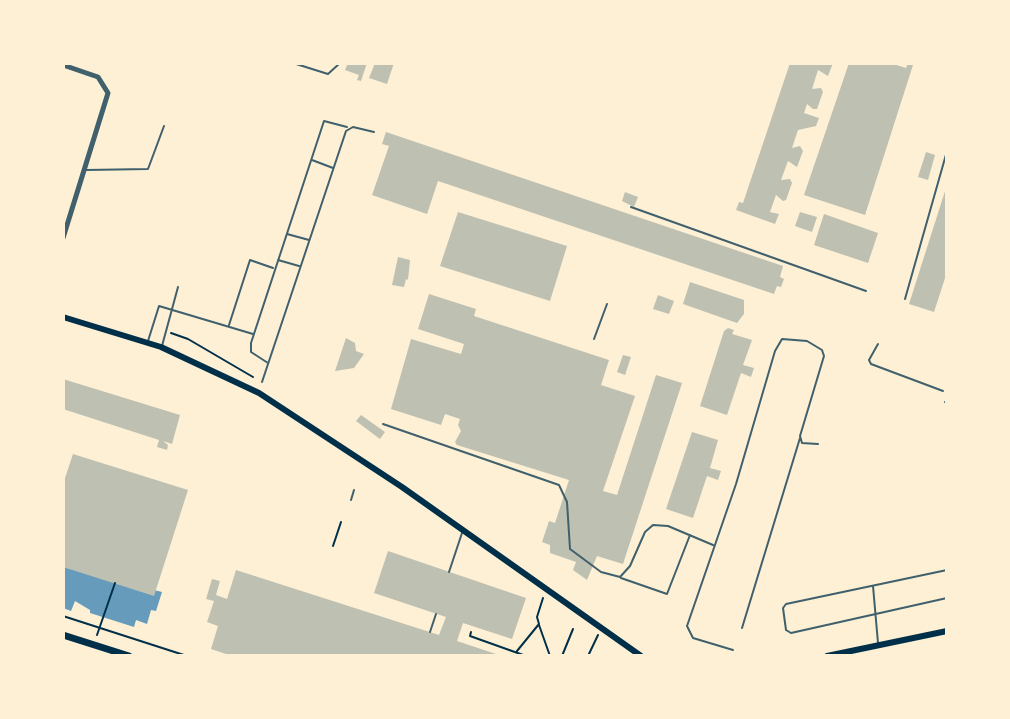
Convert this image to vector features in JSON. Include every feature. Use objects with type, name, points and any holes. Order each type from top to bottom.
[{"type":"highway","points":[[63,635],[129,656]]},
{"type":"main road","points":[[63,317],[161,347],[258,393],[463,529],[641,656]]},
{"type":"main road","points":[[829,656],[947,631]]},
{"type":"street","points":[[63,65],[99,77],[108,93],[63,238]]},
{"type":"lane","points":[[293,63],[328,74],[340,63]]},
{"type":"lane","points":[[269,363],[251,352],[254,334],[324,121],[374,132]]},
{"type":"lane","points":[[85,170],[148,169],[164,125]]},
{"type":"lane","points":[[262,382],[349,128]]},
{"type":"lane","points":[[905,299],[947,151]]},
{"type":"lane","points":[[311,159],[334,168]]},
{"type":"lane","points":[[631,207],[866,292]]},
{"type":"lane","points":[[286,234],[310,240]]},
{"type":"lane","points":[[278,259],[300,267]]},
{"type":"lane","points":[[228,326],[250,260],[275,269]]},
{"type":"lane","points":[[161,347],[178,287]]},
{"type":"lane","points":[[594,340],[607,304]]},
{"type":"lane","points":[[147,342],[159,306],[254,334]]},
{"type":"lane","points":[[733,650],[693,638],[687,626],[775,351],[778,343],[788,337],[817,346],[824,356],[742,628]]},
{"type":"lane","points":[[878,344],[869,360],[871,364],[943,391]]},
{"type":"lane","points":[[383,424],[559,485],[567,502],[570,549],[601,572],[667,594],[690,536]]},
{"type":"lane","points":[[800,436],[802,443],[818,444]]},
{"type":"lane","points":[[351,500],[354,490]]},
{"type":"lane","points":[[620,577],[630,566],[649,527],[668,526],[714,545]]},
{"type":"lane","points":[[449,572],[463,529]]},
{"type":"lane","points":[[947,570],[786,604],[783,608],[786,630],[791,633],[947,598]]},
{"type":"lane","points":[[873,585],[878,645]]},
{"type":"lane","points":[[430,632],[436,614]]},
{"type":"path","points":[[166,331],[188,339],[253,377]]},
{"type":"path","points":[[333,545],[341,522]]},
{"type":"path","points":[[94,645],[115,583]]},
{"type":"path","points":[[546,587],[537,617],[550,656]]},
{"type":"path","points":[[63,617],[187,656]]},
{"type":"path","points":[[517,651],[539,624]]},
{"type":"path","points":[[589,656],[602,626]]},
{"type":"path","points":[[562,656],[573,629]]},
{"type":"path","points":[[471,632],[470,636],[526,656]]},
{"type":"water","points":[[63,567],[162,592],[156,611],[151,610],[147,624],[136,620],[134,627],[90,613],[90,610],[75,601],[71,611],[63,608]]},
{"type":"building","points":[[348,63],[367,63],[361,81],[357,80],[359,75],[345,70]]},
{"type":"building","points":[[375,63],[394,63],[387,84],[369,78]]},
{"type":"building","points":[[790,63],[833,63],[828,76],[818,70],[812,89],[821,88],[823,92],[817,109],[807,104],[804,113],[819,118],[816,126],[798,130],[792,148],[800,146],[803,151],[797,167],[788,161],[781,180],[790,179],[792,183],[786,200],[783,201],[776,195],[770,212],[779,214],[775,224],[736,210],[739,202],[743,203]]},
{"type":"building","points":[[849,63],[890,63],[906,68],[908,63],[917,63],[913,65],[865,215],[804,195]]},
{"type":"building","points":[[386,132],[783,266],[780,277],[784,279],[781,287],[777,286],[774,294],[438,181],[427,214],[372,195],[389,146],[382,144]]},
{"type":"building","points":[[926,152],[935,155],[928,180],[918,177]]},
{"type":"building","points":[[946,188],[947,272],[934,312],[909,304]]},
{"type":"building","points":[[625,192],[638,197],[634,207],[622,201]]},
{"type":"building","points":[[458,212],[567,246],[550,301],[440,266]]},
{"type":"building","points":[[800,212],[817,217],[812,232],[795,226]]},
{"type":"building","points":[[824,214],[878,233],[868,263],[814,245]]},
{"type":"building","points":[[398,257],[410,260],[408,280],[406,279],[404,287],[392,285]]},
{"type":"building","points":[[690,282],[744,300],[744,314],[737,323],[683,304]]},
{"type":"building","points":[[429,294],[476,309],[474,316],[609,360],[601,385],[635,396],[603,491],[617,495],[656,375],[682,383],[623,564],[597,556],[587,580],[573,570],[576,562],[550,553],[550,545],[542,542],[549,521],[555,523],[569,480],[457,445],[455,442],[461,431],[458,425],[460,419],[445,414],[441,425],[391,409],[411,339],[461,354],[464,344],[418,329]]},
{"type":"building","points":[[658,295],[674,301],[669,314],[653,309]]},
{"type":"building","points":[[728,328],[734,330],[732,334],[752,340],[743,365],[754,368],[751,377],[741,373],[727,415],[700,406],[724,331]]},
{"type":"building","points":[[346,338],[355,343],[356,351],[364,354],[354,368],[335,371]]},
{"type":"building","points":[[623,355],[631,357],[625,375],[617,372]]},
{"type":"building","points":[[63,379],[180,415],[172,444],[163,441],[168,445],[167,450],[157,447],[159,440],[63,409]]},
{"type":"building","points":[[361,415],[385,432],[380,439],[356,421]]},
{"type":"building","points":[[692,432],[718,440],[710,468],[721,471],[718,480],[707,476],[693,518],[666,509]]},
{"type":"building","points":[[73,454],[188,490],[154,596],[63,567],[63,484]]},
{"type":"building","points":[[388,551],[526,598],[512,639],[463,623],[457,641],[502,656],[232,656],[211,649],[218,626],[207,622],[214,601],[206,599],[212,579],[220,581],[216,595],[227,599],[236,570],[439,635],[446,617],[374,593]]}]
